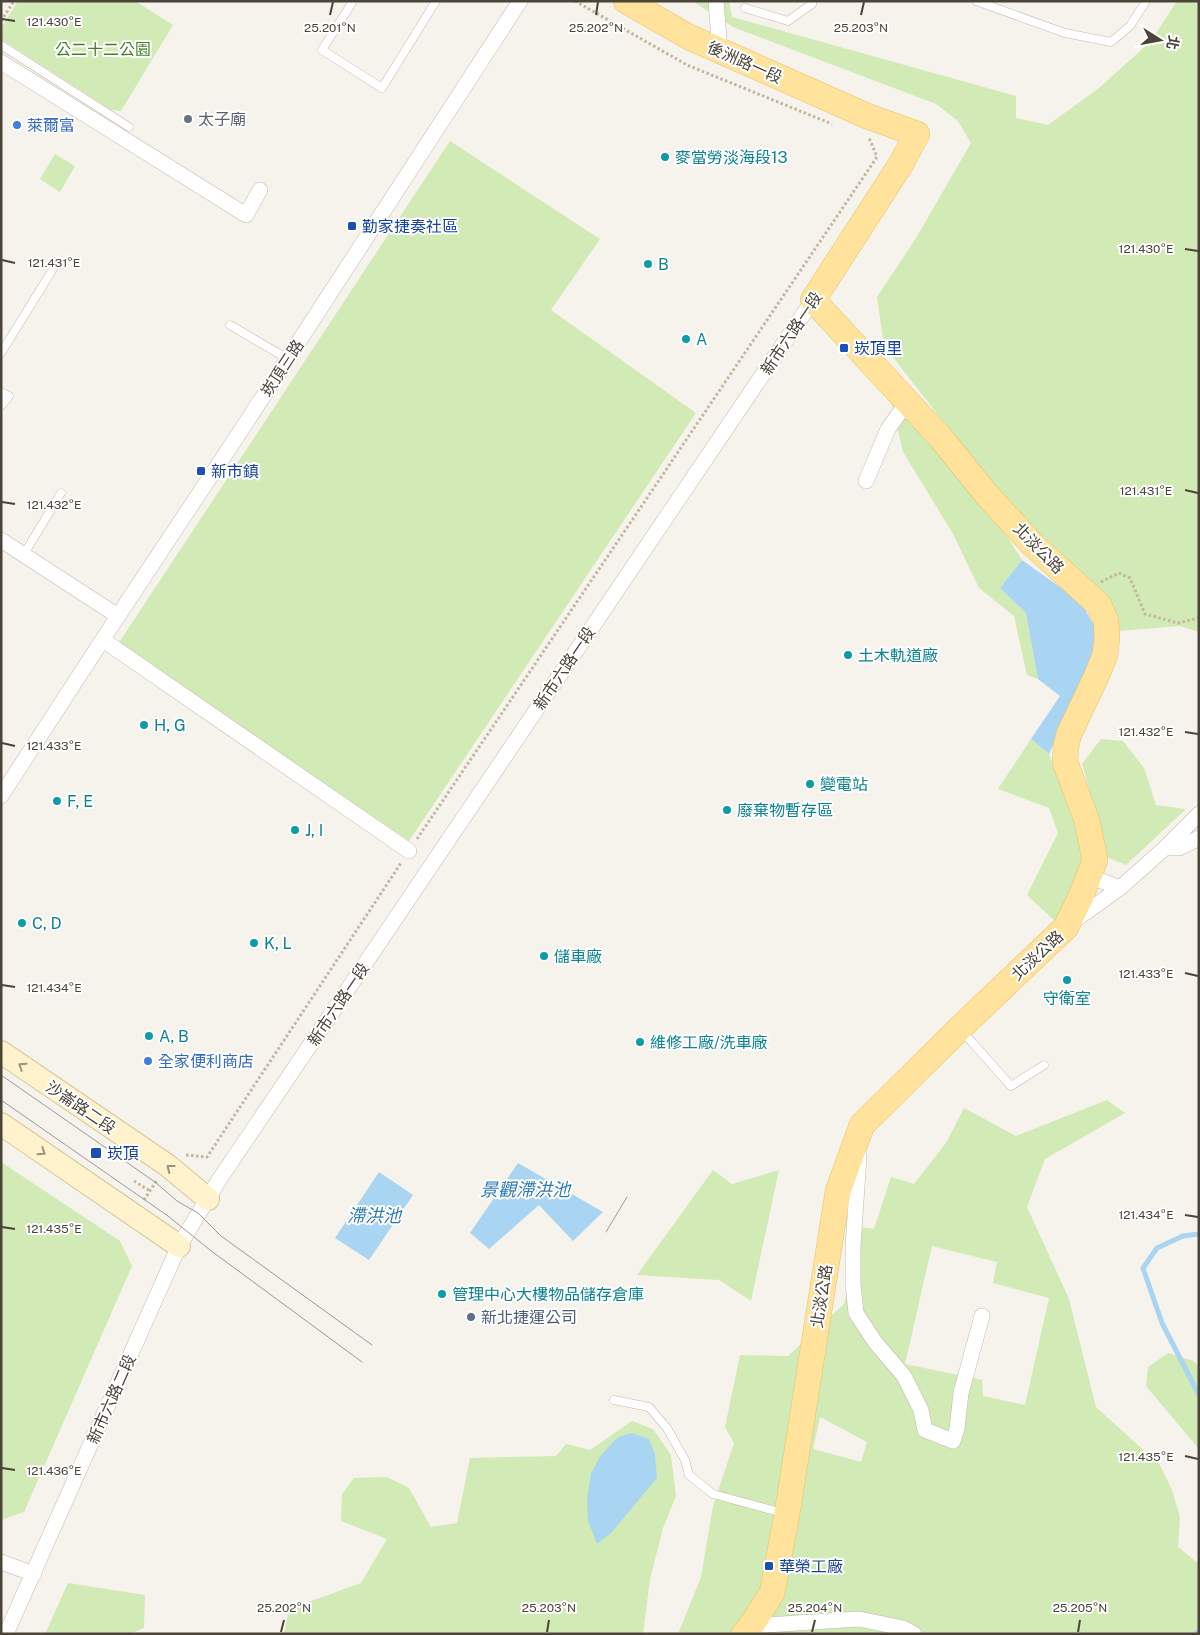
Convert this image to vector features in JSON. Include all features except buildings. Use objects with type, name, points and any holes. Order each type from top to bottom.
[{"type":"main road","name":"後洲路一段","points":[[626,1],[689,37],[720,51],[864,126]]},
{"type":"main road","name":"新市六路一段","points":[[813,300],[901,164],[917,134],[864,126]]},
{"type":"main road","name":"北淡公路","points":[[748,1630],[772,1593],[787,1514],[838,1191],[862,1125],[1066,927],[1095,860],[1087,821],[1066,762],[1066,746],[1069,734],[1098,675],[1105,655],[1107,637],[1106,621],[1099,605],[1033,545],[987,495],[908,401],[813,300]]},
{"type":"street","name":"崁頂三路","points":[[1,796],[520,1]]},
{"type":"street","points":[[716,1],[720,51]]},
{"type":"street","points":[[1,62],[246,215],[260,190]]},
{"type":"street","name":"新市六路一段","points":[[179,1246],[224,1172],[813,300]]},
{"type":"street","points":[[866,482],[888,429],[908,401]]},
{"type":"street","points":[[1,540],[118,616]]},
{"type":"street","points":[[103,640],[410,851]]},
{"type":"street","points":[[1066,927],[1120,888],[1166,847],[1199,814]]},
{"type":"street","points":[[1166,847],[1179,848],[1199,838]]},
{"type":"street","points":[[1089,876],[1120,888]]},
{"type":"street","name":"沙崙路二段","points":[[1,1052],[173,1158],[208,1199]]},
{"type":"street","points":[[1,1124],[179,1246]]},
{"type":"street","points":[[862,1125],[853,1247],[853,1284],[856,1313],[875,1342],[904,1376],[921,1410],[925,1430],[953,1441],[957,1430],[961,1393],[982,1316]]},
{"type":"street","name":"新市六路二段","points":[[6,1634],[179,1246]]},
{"type":"street","points":[[1,1562],[34,1574]]},
{"type":"street","points":[[748,1630],[859,1619],[903,1628],[914,1634]]},
{"type":"lane","points":[[352,1],[322,50],[382,88],[436,1]]},
{"type":"lane","points":[[746,8],[788,21],[814,1]]},
{"type":"lane","points":[[976,1],[1065,33],[1111,42],[1130,26],[1146,1]]},
{"type":"lane","points":[[1,45],[130,127]]},
{"type":"lane","points":[[1,353],[53,269]]},
{"type":"lane","points":[[230,325],[288,359]]},
{"type":"lane","points":[[1,392],[9,396],[1,406]]},
{"type":"lane","points":[[24,554],[61,493]]},
{"type":"lane","points":[[960,1029],[1012,1086],[1044,1066]]},
{"type":"lane","points":[[614,1400],[649,1407],[667,1428],[684,1460],[690,1476],[713,1494],[787,1514]]},
{"type":"path","points":[[1,21],[14,1]]},
{"type":"path","points":[[575,1],[686,65],[834,125]]},
{"type":"path","points":[[134,1215],[173,1158],[186,1156],[207,1157],[410,851],[877,157],[864,126]]},
{"type":"path","points":[[1082,591],[1119,573],[1130,578],[1145,614],[1178,623],[1199,618]]},
{"type":"path","points":[[134,1181],[150,1191]]},
{"type":"green space","name":"公二十二公園","points":[[18,1],[135,1],[173,25],[121,111],[111,110],[1,39],[1,28]]},
{"type":"green space","points":[[692,1],[729,1],[732,17],[1016,96],[1016,118],[1048,125],[1099,88],[1150,42],[1177,1],[1199,1],[1199,632],[1180,626],[1118,631],[1095,588],[1068,560],[1037,536],[1004,499],[884,346],[877,297],[916,238],[971,143],[958,121],[936,104],[733,27]]},
{"type":"green space","points":[[450,141],[600,239],[551,310],[696,413],[409,841],[118,644]]},
{"type":"green space","points":[[55,154],[75,166],[60,192],[40,179]]},
{"type":"green space","points":[[891,400],[926,434],[1006,535],[1022,560],[1000,588],[1026,613],[1038,679],[1027,675],[1014,616],[979,588],[952,532],[903,452]]},
{"type":"green space","points":[[1031,739],[1049,754],[1083,847],[1084,872],[1058,924],[1027,895],[1058,833],[1049,808],[998,789]]},
{"type":"green space","points":[[1101,739],[1123,741],[1144,768],[1156,805],[1186,809],[1126,865],[1106,857],[1082,764]]},
{"type":"green space","points":[[1107,1100],[1125,1113],[1045,1159],[1027,1207],[1069,1299],[1096,1407],[1160,1465],[1172,1490],[1180,1517],[1178,1547],[1199,1564],[1199,1634],[678,1634],[701,1577],[713,1506],[734,1443],[725,1427],[740,1355],[788,1356],[844,1304],[860,1227],[874,1229],[891,1177],[914,1184],[946,1143],[964,1108],[1016,1136]],"holes":[[[932,1246],[997,1262],[993,1283],[1049,1298],[1025,1405],[983,1396],[982,1380],[905,1364]],[[820,1417],[867,1442],[861,1462],[813,1449]]]},
{"type":"green space","points":[[1,1162],[120,1241],[132,1266],[24,1512],[1,1520]]},
{"type":"green space","points":[[713,1170],[732,1184],[779,1170],[751,1301],[719,1280],[637,1275]]},
{"type":"green space","points":[[1168,1353],[1194,1361],[1199,1367],[1199,1449],[1146,1386],[1148,1367]]},
{"type":"green space","points":[[632,1421],[653,1429],[671,1455],[676,1496],[663,1528],[650,1579],[643,1634],[284,1634],[289,1609],[361,1583],[387,1539],[341,1521],[342,1494],[354,1478],[387,1477],[409,1488],[431,1527],[457,1523],[470,1458],[556,1456],[566,1444],[590,1450]]},
{"type":"green space","points":[[68,1583],[145,1595],[144,1628],[129,1634],[45,1634]]},
{"type":"water","points":[[1022,560],[1081,602],[1098,633],[1099,645],[1049,754],[1031,739],[1060,696],[1038,679],[1026,613],[1000,588]]},
{"type":"water","name":"景觀滯洪池","points":[[518,1163],[603,1212],[573,1241],[539,1205],[489,1249],[470,1233]]},
{"type":"water","name":"滯洪池","points":[[379,1172],[413,1195],[369,1260],[335,1238]]},
{"type":"water","points":[[632,1433],[649,1439],[655,1454],[657,1478],[611,1533],[597,1544],[588,1521],[587,1500],[591,1473],[601,1455],[618,1437]]},
{"type":"waterway","points":[[1199,1234],[1183,1236],[1157,1248],[1143,1268],[1162,1323],[1199,1395]]},
{"type":"waterway","points":[[1195,1634],[1199,1631]]},
{"type":"tram line","points":[[1,1075],[155,1182],[177,1201],[198,1213],[221,1236],[372,1345]]},
{"type":"tram line","points":[[1,1100],[168,1216],[210,1250],[362,1362]]},
{"type":"tram line","points":[[606,1232],[627,1197]]},
{"type":"place","name":"太子廟","points":[[188,119]]},
{"type":"place","name":"萊爾富","points":[[17,125]]},
{"type":"place","name":"麥當勞淡海段13","points":[[665,157]]},
{"type":"place","name":"勤家捷奏社區","points":[[352,226]]},
{"type":"place","name":"B","points":[[648,264]]},
{"type":"place","name":"A","points":[[686,339]]},
{"type":"place","name":"崁頂里","points":[[844,348]]},
{"type":"place","name":"新市鎮","points":[[201,471]]},
{"type":"place","name":"土木軌道廠","points":[[848,655]]},
{"type":"place","name":"H, G","points":[[144,725]]},
{"type":"place","name":"變電站","points":[[810,784]]},
{"type":"place","name":"F, E","points":[[57,801]]},
{"type":"place","name":"廢棄物暫存區","points":[[727,810]]},
{"type":"place","name":"J, I","points":[[295,830]]},
{"type":"place","name":"C, D","points":[[22,923]]},
{"type":"place","name":"K, L","points":[[254,943]]},
{"type":"place","name":"儲車廠","points":[[544,956]]},
{"type":"place","name":"守衛室","points":[[1067,980]]},
{"type":"place","name":"A, B","points":[[149,1036]]},
{"type":"place","name":"維修工廠/洗車廠","points":[[640,1042]]},
{"type":"place","name":"全家便利商店","points":[[148,1061]]},
{"type":"place","name":"崁頂","points":[[96,1153]]},
{"type":"place","name":"管理中心大樓物品儲存倉庫","points":[[442,1294]]},
{"type":"place","name":"新北捷運公司","points":[[471,1317]]},
{"type":"place","name":"華榮工廠","points":[[769,1566]]}]
